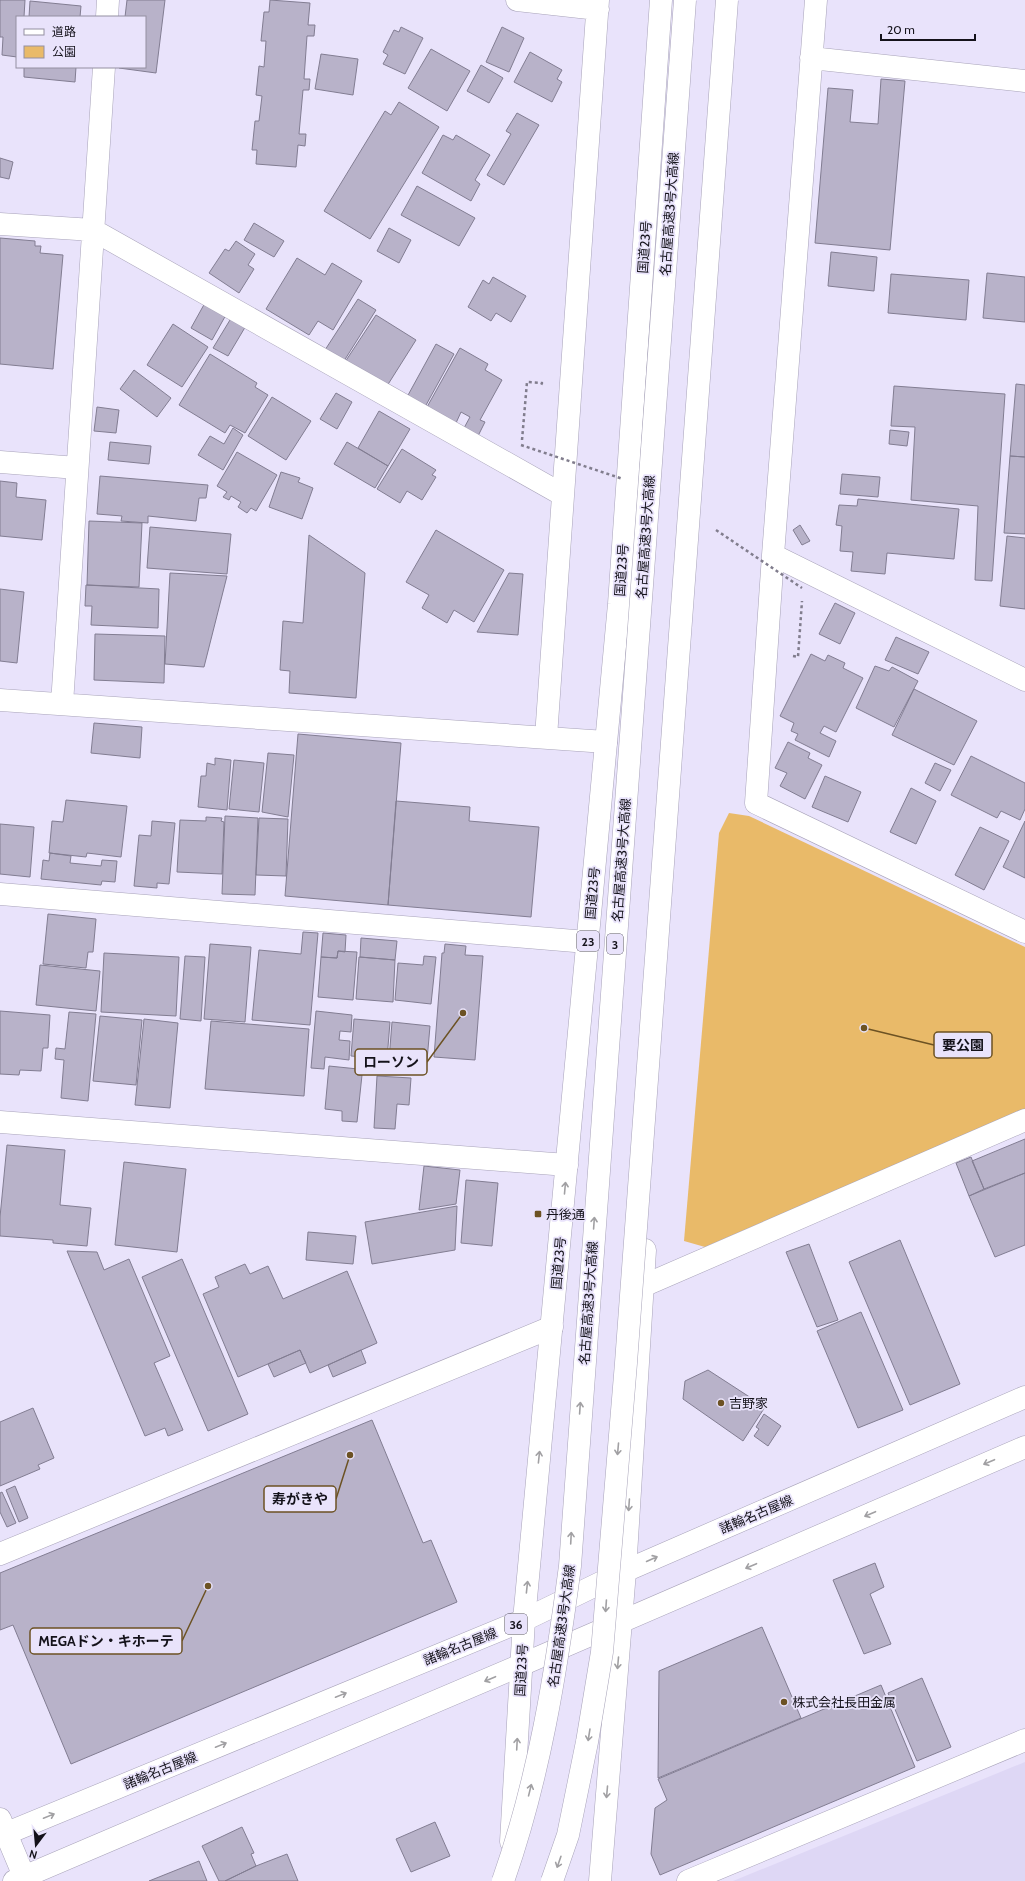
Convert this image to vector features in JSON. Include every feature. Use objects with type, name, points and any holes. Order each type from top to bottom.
[{"type":"main road","points":[[107,16],[108,0]]},
{"type":"main road","points":[[517,0],[598,5],[546,737]]},
{"type":"main road","name":"国道23号","points":[[509,1881],[524,1620],[619,596],[661,0]]},
{"type":"main road","name":"名古屋高速3号大高線","points":[[503,1881],[519,1835],[545,1724],[562,1626],[570,1566],[574,1494],[684,0]]},
{"type":"main road","points":[[552,1881],[568,1835],[587,1742],[602,1652],[626,1355],[727,0]]},
{"type":"main road","points":[[600,1881],[625,1571],[683,607],[734,0]]},
{"type":"main road","points":[[816,0],[772,555],[756,803],[1025,932]]},
{"type":"main road","points":[[811,58],[1025,81]]},
{"type":"main road","points":[[62,704],[104,68]]},
{"type":"main road","points":[[0,224],[93,230],[563,495]]},
{"type":"main road","points":[[0,462],[77,468]]},
{"type":"main road","points":[[772,555],[1025,680]]},
{"type":"main road","points":[[0,700],[606,742]]},
{"type":"main road","points":[[0,894],[588,942]]},
{"type":"main road","points":[[643,1286],[1025,1120]]},
{"type":"main road","points":[[0,1122],[567,1165]]},
{"type":"main road","points":[[0,1554],[552,1327]]},
{"type":"main road","name":"諸輪名古屋線","points":[[2,1830],[524,1620],[625,1571],[1025,1397]]},
{"type":"main road","points":[[2,1830],[21,1880],[1025,1447]]},
{"type":"main road","points":[[702,1879],[1025,1740]]},
{"type":"path","points":[[521,445],[527,382],[542,383],[541,390]]},
{"type":"shaded area","points":[[1025,1762],[1025,1881],[733,1881]]},
{"type":"green space","points":[[729,813],[749,816],[1025,947],[1025,1109],[705,1247],[684,1241],[719,833]]},
{"type":"building","points":[[0,0],[25,0],[24,16],[16,16],[16,57],[2,55],[3,37],[0,37]]},
{"type":"building","points":[[127,0],[165,0],[156,73],[119,68],[146,68],[146,16],[125,16]]},
{"type":"building","points":[[270,0],[310,3],[308,25],[315,25],[314,36],[307,36],[304,79],[310,79],[309,90],[303,90],[299,134],[306,134],[305,146],[298,145],[296,167],[256,164],[257,150],[252,150],[255,121],[259,121],[262,96],[256,95],[259,66],[264,67],[266,41],[261,41],[264,12],[269,12]]},
{"type":"building","points":[[30,1],[81,6],[80,16],[29,16]]},
{"type":"building","points":[[401,27],[423,38],[405,74],[383,64],[388,55],[383,52],[394,30],[399,32]]},
{"type":"building","points":[[502,27],[524,38],[509,72],[486,62]]},
{"type":"building","points":[[431,49],[470,71],[447,111],[408,88]]},
{"type":"building","points":[[530,52],[562,70],[557,79],[562,82],[552,102],[514,82]]},
{"type":"building","points":[[321,54],[358,59],[353,95],[315,89]]},
{"type":"building","points":[[481,65],[503,78],[489,103],[467,91]]},
{"type":"building","points":[[24,68],[76,68],[75,82],[24,77]]},
{"type":"building","points":[[881,79],[905,81],[890,250],[815,243],[828,88],[853,90],[850,122],[878,124]]},
{"type":"building","points":[[399,102],[439,127],[370,239],[324,211],[385,111],[391,115]]},
{"type":"building","points":[[517,113],[539,125],[504,185],[487,175],[511,134],[506,131]]},
{"type":"building","points":[[443,135],[453,140],[456,135],[490,155],[475,180],[480,184],[471,201],[422,173]]},
{"type":"building","points":[[0,158],[13,162],[9,179],[0,177]]},
{"type":"building","points":[[417,186],[475,218],[459,246],[401,215]]},
{"type":"building","points":[[254,223],[284,241],[274,257],[244,240]]},
{"type":"building","points":[[389,228],[411,240],[399,263],[377,251]]},
{"type":"building","points":[[0,238],[35,241],[35,246],[41,246],[40,253],[63,255],[53,369],[0,364]]},
{"type":"building","points":[[236,241],[255,254],[248,265],[254,269],[239,293],[209,273],[225,249],[229,251]]},
{"type":"building","points":[[831,252],[877,257],[874,291],[828,286]]},
{"type":"building","points":[[297,258],[325,275],[332,263],[362,281],[333,330],[318,321],[309,335],[266,309]]},
{"type":"building","points":[[987,273],[1025,277],[1025,322],[983,318]]},
{"type":"building","points":[[891,274],[969,280],[966,320],[888,313]]},
{"type":"building","points":[[493,277],[526,296],[511,322],[496,313],[491,321],[468,307],[483,280],[489,284]]},
{"type":"building","points":[[358,299],[376,310],[344,361],[325,350]]},
{"type":"building","points":[[206,301],[227,313],[212,340],[191,328]]},
{"type":"building","points":[[233,315],[247,324],[228,356],[213,348]]},
{"type":"building","points":[[376,315],[416,340],[387,386],[345,362]]},
{"type":"building","points":[[173,324],[208,347],[182,387],[147,365]]},
{"type":"building","points":[[436,344],[454,354],[425,407],[407,397]]},
{"type":"building","points":[[460,348],[488,364],[485,370],[502,380],[480,420],[485,422],[478,436],[464,428],[470,417],[461,412],[456,423],[427,407]]},
{"type":"building","points":[[210,354],[257,383],[255,387],[268,395],[245,433],[230,425],[225,433],[179,405]]},
{"type":"building","points":[[134,370],[171,398],[157,417],[120,389]]},
{"type":"building","points":[[1016,384],[1025,385],[1025,457],[1010,456]]},
{"type":"building","points":[[894,386],[1005,394],[992,581],[975,580],[978,506],[911,500],[915,427],[891,426]]},
{"type":"building","points":[[336,393],[352,402],[337,429],[320,419]]},
{"type":"building","points":[[272,397],[311,421],[286,460],[248,436]]},
{"type":"building","points":[[97,407],[119,410],[116,433],[94,431]]},
{"type":"building","points":[[379,411],[410,429],[388,466],[358,448]]},
{"type":"building","points":[[233,428],[243,435],[223,470],[198,455],[210,436],[224,444]]},
{"type":"building","points":[[890,430],[909,432],[907,446],[889,444]]},
{"type":"building","points":[[110,442],[151,446],[149,464],[108,460]]},
{"type":"building","points":[[347,442],[388,466],[375,488],[334,464]]},
{"type":"building","points":[[402,449],[436,470],[432,475],[436,477],[422,500],[407,491],[400,503],[377,489]]},
{"type":"building","points":[[237,452],[277,475],[256,511],[251,508],[247,513],[238,507],[241,502],[231,496],[229,500],[223,497],[227,492],[217,486]]},
{"type":"building","points":[[1010,456],[1025,457],[1025,534],[1004,533]]},
{"type":"building","points":[[281,472],[300,478],[298,482],[313,488],[302,519],[269,507]]},
{"type":"building","points":[[842,474],[880,477],[878,497],[840,494]]},
{"type":"building","points":[[100,476],[208,485],[206,498],[199,498],[196,521],[148,516],[148,523],[121,521],[122,516],[97,514]]},
{"type":"building","points":[[0,481],[17,483],[16,497],[46,500],[42,540],[0,536]]},
{"type":"building","points":[[858,499],[959,509],[954,559],[887,553],[885,574],[851,571],[853,552],[840,551],[842,526],[836,525],[839,505],[857,506]]},
{"type":"building","points":[[89,521],[142,523],[139,587],[87,585]]},
{"type":"building","points":[[800,525],[810,541],[802,545],[793,530]]},
{"type":"building","points":[[150,527],[231,534],[227,574],[147,568]]},
{"type":"building","points":[[436,530],[504,570],[474,622],[454,610],[447,623],[422,608],[429,595],[406,582]]},
{"type":"building","points":[[309,535],[365,573],[356,698],[289,693],[290,671],[280,670],[283,621],[303,623]]},
{"type":"building","points":[[1007,536],[1025,538],[1025,609],[1000,606]]},
{"type":"building","points":[[170,573],[227,576],[204,667],[165,664]]},
{"type":"building","points":[[509,573],[523,574],[518,635],[477,632]]},
{"type":"building","points":[[86,585],[159,589],[158,628],[91,625],[92,606],[85,606]]},
{"type":"building","points":[[0,589],[24,592],[17,663],[0,661]]},
{"type":"building","points":[[835,603],[855,613],[840,644],[819,634]]},
{"type":"building","points":[[95,634],[165,636],[164,683],[94,680]]},
{"type":"building","points":[[896,637],[929,652],[918,674],[885,660]]},
{"type":"building","points":[[811,654],[825,661],[828,655],[845,663],[843,668],[863,678],[836,732],[824,726],[820,733],[836,741],[829,757],[795,740],[798,734],[791,731],[794,723],[780,716]]},
{"type":"building","points":[[875,666],[889,671],[892,667],[918,681],[894,727],[856,708]]},
{"type":"building","points":[[914,689],[977,721],[954,765],[892,735]]},
{"type":"building","points":[[94,723],[142,727],[140,758],[91,753]]},
{"type":"building","points":[[298,734],[401,743],[388,905],[285,896]]},
{"type":"building","points":[[788,742],[810,753],[808,758],[822,765],[805,799],[780,786],[787,773],[775,768]]},
{"type":"building","points":[[268,753],[294,755],[288,817],[262,812]]},
{"type":"building","points":[[971,756],[1025,783],[1025,809],[1020,820],[1001,811],[997,818],[951,795]]},
{"type":"building","points":[[215,758],[231,760],[227,810],[198,807],[201,776],[206,776],[207,763],[215,765]]},
{"type":"building","points":[[234,760],[264,763],[259,812],[229,809]]},
{"type":"building","points":[[935,763],[951,770],[940,791],[925,783]]},
{"type":"building","points":[[825,776],[861,792],[848,822],[812,807]]},
{"type":"building","points":[[911,788],[936,801],[916,844],[890,832]]},
{"type":"building","points":[[66,800],[127,806],[121,857],[87,853],[86,857],[49,853],[52,821],[63,822]]},
{"type":"building","points":[[396,801],[470,807],[469,821],[539,827],[531,917],[388,905]]},
{"type":"building","points":[[225,816],[258,818],[255,895],[222,894]]},
{"type":"building","points":[[206,817],[222,818],[221,821],[224,822],[222,874],[177,872],[180,820],[206,821]]},
{"type":"building","points":[[259,818],[288,819],[286,876],[256,875]]},
{"type":"building","points":[[152,821],[175,823],[169,884],[157,883],[157,888],[134,886],[139,835],[151,836]]},
{"type":"building","points":[[1025,821],[1025,878],[1003,867]]},
{"type":"building","points":[[0,824],[34,827],[30,877],[0,874]]},
{"type":"building","points":[[980,827],[1009,841],[984,890],[955,875]]},
{"type":"building","points":[[50,853],[71,856],[70,863],[101,866],[102,860],[117,861],[115,882],[102,881],[101,885],[41,879],[43,860],[49,861]]},
{"type":"building","points":[[48,914],[96,919],[93,952],[88,952],[86,968],[43,964]]},
{"type":"building","points":[[303,932],[318,933],[310,1025],[252,1020],[259,950],[301,954]]},
{"type":"building","points":[[323,933],[346,935],[345,952],[338,951],[337,958],[321,957]]},
{"type":"building","points":[[361,938],[397,941],[395,960],[360,957]]},
{"type":"building","points":[[210,944],[251,947],[245,1022],[204,1019]]},
{"type":"building","points":[[445,944],[466,946],[465,955],[483,956],[475,1060],[434,1057],[442,953],[444,953]]},
{"type":"building","points":[[338,951],[357,952],[353,1000],[318,997],[321,957],[337,958]]},
{"type":"building","points":[[104,953],[179,957],[176,1016],[101,1012]]},
{"type":"building","points":[[185,956],[205,957],[201,1021],[180,1019]]},
{"type":"building","points":[[424,956],[436,957],[431,1004],[395,1000],[398,963],[423,965]]},
{"type":"building","points":[[359,957],[395,960],[393,1002],[356,999]]},
{"type":"building","points":[[40,965],[100,971],[96,1011],[36,1005]]},
{"type":"building","points":[[0,1011],[50,1015],[48,1048],[43,1048],[41,1071],[20,1070],[19,1075],[0,1074]]},
{"type":"building","points":[[316,1011],[352,1015],[351,1032],[340,1031],[339,1040],[350,1041],[349,1060],[325,1057],[324,1069],[311,1068]]},
{"type":"building","points":[[69,1012],[96,1014],[88,1101],[61,1098],[64,1060],[55,1059],[56,1048],[65,1049]]},
{"type":"building","points":[[100,1016],[142,1020],[136,1085],[93,1081]]},
{"type":"building","points":[[144,1019],[178,1023],[170,1108],[135,1105]]},
{"type":"building","points":[[354,1019],[390,1022],[387,1059],[351,1056]]},
{"type":"building","points":[[211,1021],[309,1029],[304,1096],[205,1089]]},
{"type":"building","points":[[392,1022],[430,1026],[426,1072],[415,1071],[416,1062],[389,1060]]},
{"type":"building","points":[[329,1066],[358,1069],[357,1075],[362,1075],[357,1122],[342,1121],[342,1111],[325,1109]]},
{"type":"building","points":[[377,1076],[411,1078],[409,1105],[397,1104],[395,1129],[374,1128]]},
{"type":"building","points":[[1025,1139],[1025,1173],[984,1189],[972,1161]]},
{"type":"building","points":[[7,1145],[65,1150],[60,1205],[91,1208],[87,1246],[53,1243],[53,1240],[0,1236],[0,1217]]},
{"type":"building","points":[[971,1157],[984,1189],[969,1196],[956,1163]]},
{"type":"building","points":[[124,1162],[186,1169],[177,1252],[115,1245]]},
{"type":"building","points":[[424,1166],[460,1170],[456,1204],[419,1210]]},
{"type":"building","points":[[1025,1173],[1025,1245],[995,1257],[969,1196]]},
{"type":"building","points":[[466,1180],[498,1183],[492,1246],[461,1243]]},
{"type":"building","points":[[457,1206],[455,1250],[372,1264],[365,1222]]},
{"type":"building","points":[[308,1232],[356,1236],[353,1264],[306,1260]]},
{"type":"building","points":[[900,1240],[960,1384],[910,1405],[849,1262]]},
{"type":"building","points":[[809,1244],[838,1320],[817,1327],[786,1252]]},
{"type":"building","points":[[67,1251],[97,1252],[104,1270],[129,1259],[170,1356],[154,1363],[183,1430],[168,1436],[165,1428],[145,1436]]},
{"type":"building","points":[[182,1259],[248,1414],[208,1431],[142,1277]]},
{"type":"building","points":[[245,1264],[250,1274],[268,1266],[283,1299],[347,1271],[377,1343],[310,1373],[300,1350],[238,1377],[203,1294],[219,1287],[215,1277]]},
{"type":"building","points":[[861,1312],[903,1410],[858,1428],[817,1331]]},
{"type":"building","points":[[300,1350],[306,1363],[274,1377],[268,1364]]},
{"type":"building","points":[[361,1350],[366,1363],[333,1377],[328,1365]]},
{"type":"building","points":[[708,1370],[765,1407],[743,1441],[683,1399],[685,1381]]},
{"type":"building","points":[[33,1408],[54,1458],[38,1465],[40,1469],[0,1486],[0,1422]]},
{"type":"building","points":[[764,1414],[781,1426],[768,1446],[754,1436],[759,1429],[756,1427]]},
{"type":"building","points":[[372,1420],[423,1543],[431,1540],[457,1602],[71,1764],[13,1625],[0,1630],[0,1573]]},
{"type":"building","points":[[15,1486],[28,1518],[19,1522],[6,1490]]},
{"type":"building","points":[[2,1492],[16,1523],[7,1527],[0,1512],[0,1493]]},
{"type":"building","points":[[875,1563],[884,1587],[870,1594],[891,1644],[864,1654],[833,1580]]},
{"type":"building","points":[[762,1627],[801,1718],[658,1778],[659,1671]]},
{"type":"building","points":[[922,1678],[951,1747],[917,1761],[888,1693]]},
{"type":"building","points":[[881,1685],[915,1767],[660,1875],[651,1854],[655,1808],[667,1800],[658,1779]]},
{"type":"building","points":[[435,1822],[450,1856],[411,1872],[396,1839]]},
{"type":"building","points":[[242,1827],[254,1853],[251,1854],[256,1866],[225,1881],[219,1881],[202,1846]]},
{"type":"building","points":[[287,1854],[298,1881],[225,1881],[256,1866]]},
{"type":"building","points":[[199,1861],[207,1881],[149,1881]]},
{"type":"place","name":"ローソン","points":[[463,1013]]},
{"type":"place","name":"要公園","points":[[864,1028]]},
{"type":"place","name":"丹後通","points":[[538,1214]]},
{"type":"place","name":"吉野家","points":[[721,1403]]},
{"type":"place","name":"寿がきや","points":[[350,1455]]},
{"type":"place","name":"MEGAドン・キホーテ","points":[[208,1586]]},
{"type":"place","name":"株式会社長田金属","points":[[784,1702]]}]
